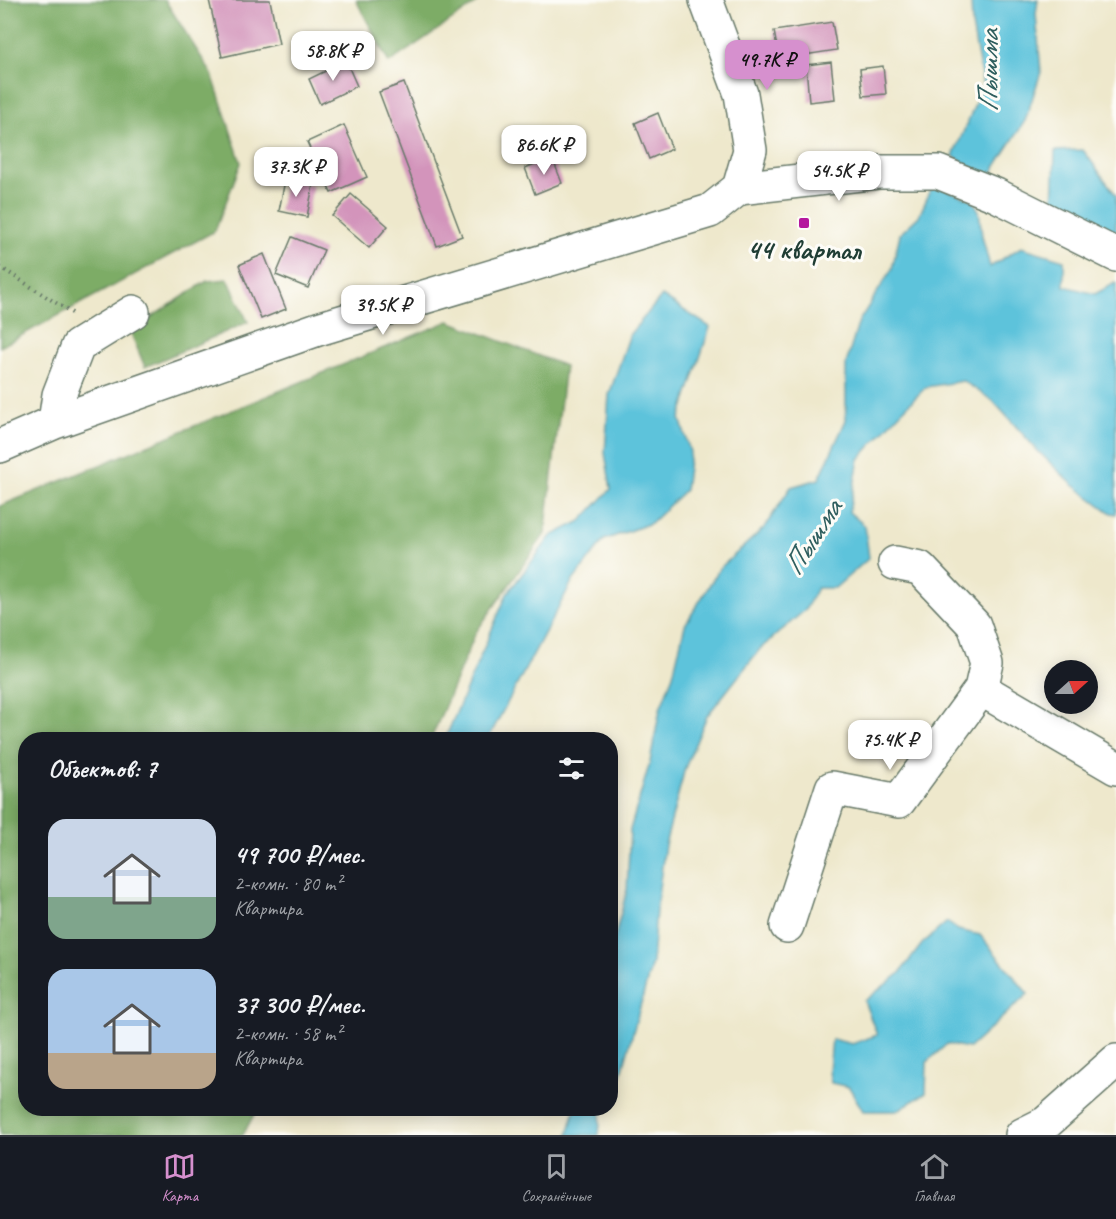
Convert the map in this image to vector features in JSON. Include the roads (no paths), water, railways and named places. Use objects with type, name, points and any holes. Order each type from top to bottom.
[{"type":"street","points":[[706,0],[741,94],[750,150],[739,188]]},
{"type":"street","points":[[0,446],[55,423],[318,329],[710,211],[739,188],[878,172],[938,172],[996,195],[1116,255]]},
{"type":"street","points":[[55,423],[58,395],[78,346],[133,312]]},
{"type":"street","points":[[787,926],[832,788],[899,801],[981,689],[987,663],[974,625],[920,568],[895,563]]},
{"type":"street","points":[[981,689],[1116,768]]},
{"type":"street","points":[[1022,1135],[1046,1123],[1116,1061]]},
{"type":"water","name":"Пышма","points":[[971,0],[1038,0],[1036,14],[1041,72],[1025,121],[989,177],[953,156],[983,86],[972,25]]},
{"type":"water","points":[[1083,150],[1116,195],[1116,238],[1053,207],[1055,151]]},
{"type":"water","name":"Пышма","points":[[933,185],[973,200],[979,211],[982,236],[990,267],[1021,247],[1064,260],[1064,286],[1095,294],[1116,283],[1116,514],[1111,513],[1072,484],[1038,451],[993,401],[963,381],[926,387],[859,459],[849,512],[865,526],[869,558],[835,588],[817,588],[805,610],[760,649],[707,716],[685,768],[665,845],[656,910],[652,963],[618,1081],[618,924],[627,889],[630,830],[650,762],[660,709],[673,675],[685,625],[720,568],[764,528],[791,487],[819,479],[846,420],[846,364],[859,321],[892,269],[900,234],[919,216]]},
{"type":"water","points":[[662,296],[710,327],[680,418],[690,452],[685,490],[651,523],[604,540],[572,582],[492,732],[448,732],[507,594],[551,536],[581,521],[611,489],[605,453],[609,395],[630,334]]},
{"type":"water","points":[[947,922],[958,930],[980,935],[1028,994],[969,1048],[947,1044],[927,1062],[926,1093],[896,1111],[863,1111],[849,1087],[831,1083],[829,1071],[832,1039],[852,1044],[877,1035],[864,1001],[899,974],[922,944]]},
{"type":"water","points":[[573,1116],[600,1116],[599,1135],[568,1135]]},
{"type":"place","name":"44 квартал","points":[[804,223]]}]
